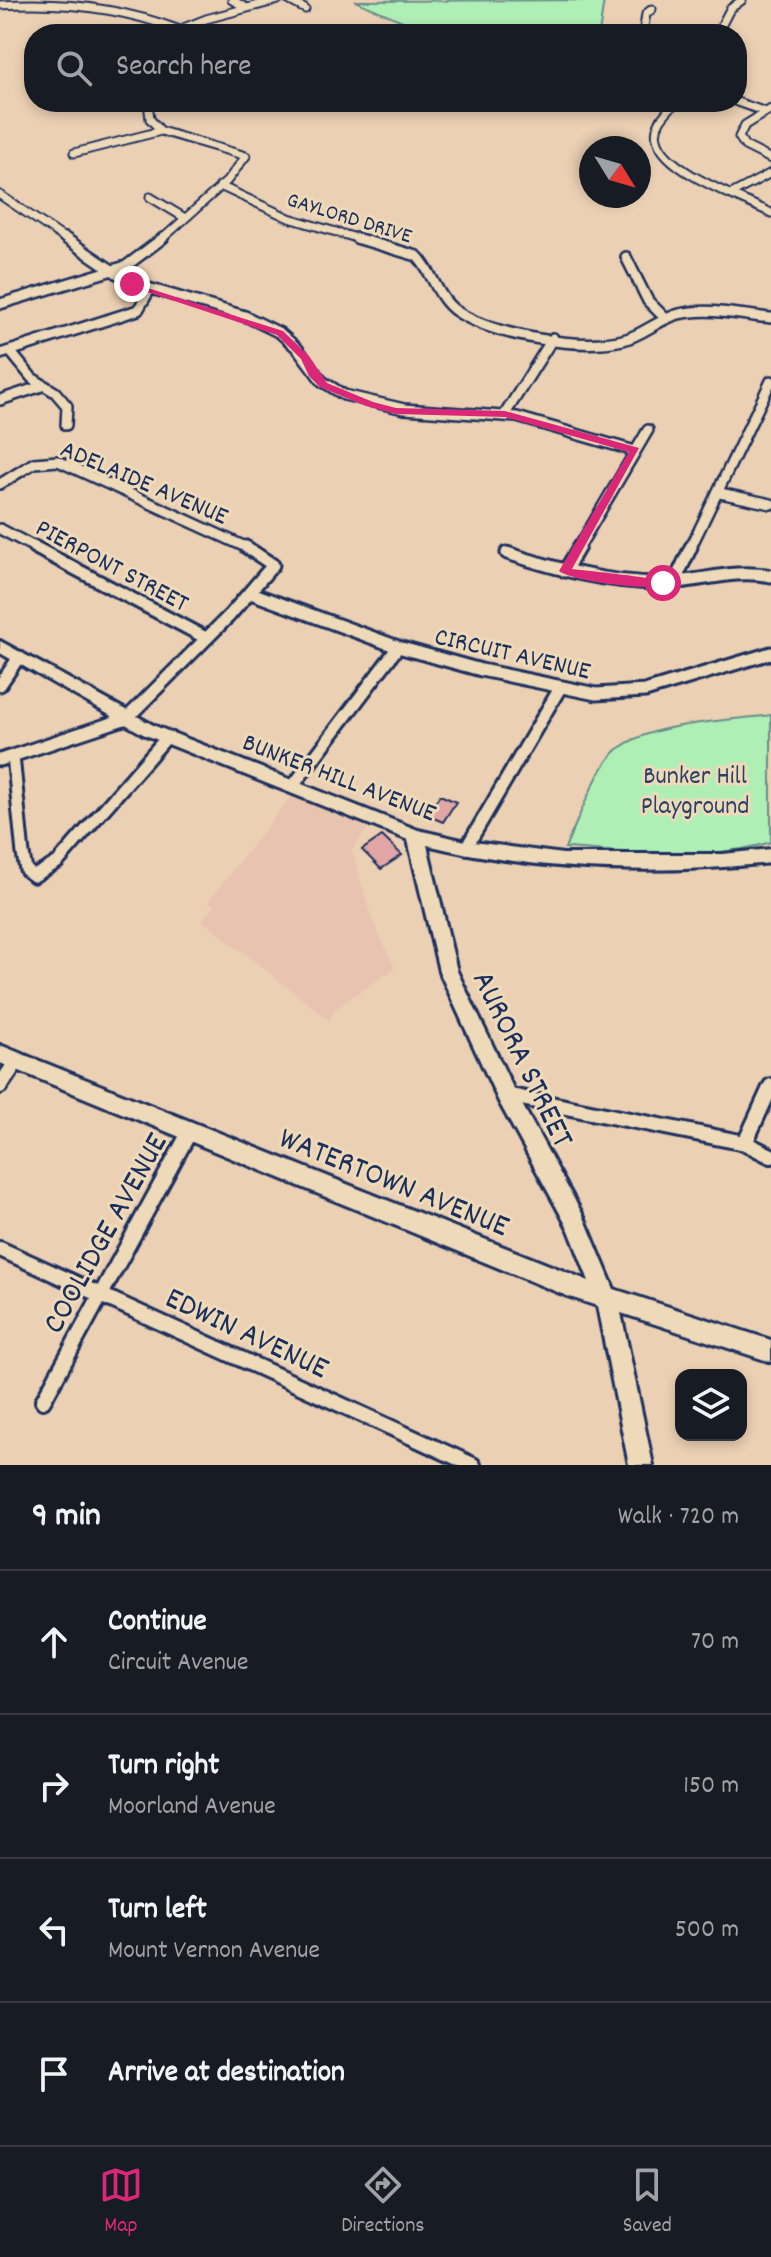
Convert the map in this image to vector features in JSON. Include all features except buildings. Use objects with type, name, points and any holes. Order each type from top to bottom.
[{"type":"main road","name":"BUNKER HILL AVENUE","points":[[0,646],[127,718],[167,737],[416,836],[466,848],[563,861],[723,861],[771,856]]},
{"type":"main road","name":"AURORA STREET","points":[[416,836],[448,971],[506,1095],[577,1224],[606,1296],[641,1465]]},
{"type":"main road","name":"WATERTOWN AVENUE","points":[[8,1057],[567,1285],[771,1351]]},
{"type":"street","points":[[232,0],[247,8]]},
{"type":"street","points":[[194,24],[278,0]]},
{"type":"street","points":[[288,0],[305,9]]},
{"type":"street","points":[[722,24],[730,9],[742,0]]},
{"type":"street","points":[[0,5],[45,1],[108,6],[133,11],[165,24]]},
{"type":"street","points":[[644,24],[646,14],[652,9]]},
{"type":"street","points":[[747,105],[768,111]]},
{"type":"street","points":[[768,111],[745,125],[739,137],[745,146],[771,159]]},
{"type":"street","points":[[149,112],[150,119],[161,131]]},
{"type":"street","points":[[666,112],[659,119],[655,131],[655,141],[660,151],[686,171],[771,213]]},
{"type":"street","points":[[0,304],[107,271],[144,255],[220,186],[246,156],[161,131],[74,153]]},
{"type":"street","points":[[733,193],[771,173]]},
{"type":"street","name":"GAYLORD DRIVE","points":[[220,186],[289,218],[417,256],[430,270],[441,296],[468,318],[581,342],[623,340],[666,319],[693,313],[771,318]]},
{"type":"street","points":[[0,195],[34,213],[107,271],[149,291],[224,312],[280,333],[306,358],[314,376],[323,385],[370,404],[396,411],[505,414],[635,451]]},
{"type":"street","points":[[150,197],[185,218]]},
{"type":"street","points":[[626,257],[648,301],[666,319]]},
{"type":"street","points":[[66,425],[67,406],[55,392],[42,386],[5,352],[138,310],[149,291]]},
{"type":"street","points":[[505,414],[553,338]]},
{"type":"street","points":[[675,581],[696,562],[720,493],[771,381]]},
{"type":"street","points":[[0,400],[42,386]]},
{"type":"street","points":[[565,571],[648,430]]},
{"type":"street","name":"ADELAIDE AVENUE","points":[[0,484],[26,466],[48,459],[58,461],[259,553],[273,565],[251,593]]},
{"type":"street","points":[[720,493],[771,504]]},
{"type":"street","name":"PIERPONT STREET","points":[[0,529],[206,638]]},
{"type":"street","points":[[0,542],[12,535]]},
{"type":"street","points":[[507,553],[565,571],[626,582],[675,581],[747,569],[771,576]]},
{"type":"street","points":[[696,562],[714,574]]},
{"type":"street","points":[[0,760],[127,718],[251,593]]},
{"type":"street","name":"CIRCUIT AVENUE","points":[[251,593],[398,647],[560,688],[596,694],[645,691],[771,653]]},
{"type":"street","points":[[293,786],[398,647]]},
{"type":"street","points":[[0,685],[19,657]]},
{"type":"street","points":[[466,848],[489,804],[560,688]]},
{"type":"street","points":[[13,756],[23,854],[26,870],[34,876],[58,862],[167,737]]},
{"type":"street","points":[[0,1086],[8,1057]]},
{"type":"street","points":[[745,1143],[771,1086]]},
{"type":"street","points":[[506,1095],[745,1143],[771,1156]]},
{"type":"street","name":"COOLIDGE AVENUE","points":[[43,1401],[190,1131]]},
{"type":"street","name":"EDWIN AVENUE","points":[[0,1249],[473,1465]]},
{"type":"shaded area","points":[[292,795],[370,825],[352,850],[372,919],[395,968],[335,1009],[329,1020],[202,920],[214,905],[207,903]]},
{"type":"green space","points":[[604,0],[600,24],[410,24],[355,1]]},
{"type":"green space","name":"Bunker Hill Playground","points":[[771,715],[771,842],[695,854],[565,848],[598,775],[612,755],[625,744],[664,729]]},
{"type":"route","points":[[132,284],[263,324],[293,343],[323,385],[370,404],[396,411],[505,414],[635,451],[565,571],[626,582],[663,583]]}]
